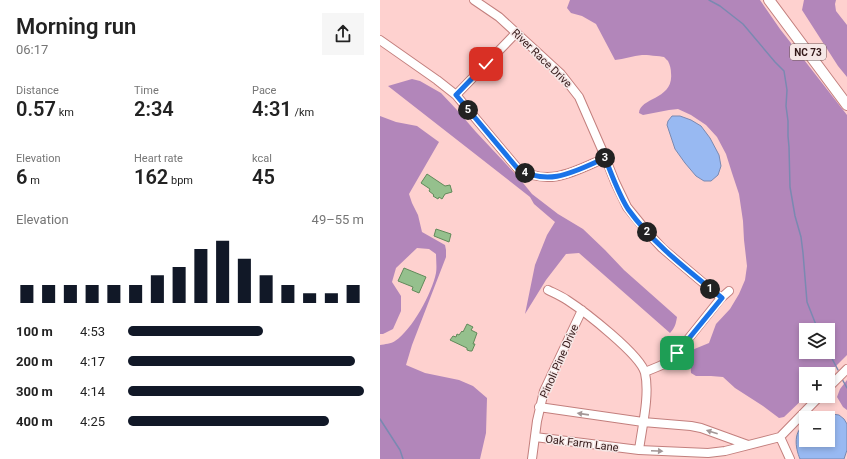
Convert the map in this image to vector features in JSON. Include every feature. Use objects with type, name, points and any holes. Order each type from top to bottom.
[{"type":"main road","name":"NC 73","points":[[769,0],[847,105]]},
{"type":"street","name":"River Race Drive","points":[[474,0],[499,17],[561,74],[573,88],[579,97],[627,207],[662,248],[722,298]]},
{"type":"street","points":[[456,95],[516,33]]},
{"type":"street","points":[[380,40],[456,95],[518,169],[540,177],[568,175],[605,158]]},
{"type":"street","points":[[548,290],[566,298],[582,310],[632,353],[645,372],[646,400],[639,450]]},
{"type":"street","points":[[645,372],[662,364],[677,353],[729,291]]},
{"type":"street","name":"Pinoli Pine Drive","points":[[532,459],[539,407],[544,391],[582,310]]},
{"type":"street","points":[[835,381],[847,369]]},
{"type":"street","points":[[790,459],[780,437],[813,403]]},
{"type":"street","points":[[539,407],[643,422],[691,426],[701,428],[748,445]]},
{"type":"street","name":"Oak Farm Lane","points":[[535,437],[639,450],[708,453],[725,451],[780,437]]},
{"type":"street","points":[[725,451],[726,437]]},
{"type":"shaded area","points":[[570,0],[760,0],[780,29],[847,115],[847,355],[835,367],[799,367],[799,403],[784,417],[779,418],[735,388],[723,377],[696,376],[691,373],[690,358],[692,350],[709,343],[716,324],[730,309],[745,280],[747,266],[739,194],[726,154],[717,137],[706,125],[691,115],[678,109],[643,115],[639,113],[645,104],[662,93],[671,82],[670,67],[668,61],[664,57],[642,55],[615,60],[596,24],[582,16],[571,13],[567,8]]},
{"type":"shaded area","points":[[804,0],[836,0],[836,11],[847,25],[847,77],[838,66],[802,10]]},
{"type":"shaded area","points":[[412,79],[420,81],[441,93],[532,194],[558,214],[583,229],[624,270],[677,317],[676,323],[670,333],[579,253],[566,254],[546,280],[525,314],[535,265],[547,235],[555,222],[534,204],[530,197],[388,86]]},
{"type":"shaded area","points":[[380,116],[396,122],[417,126],[439,142],[409,194],[418,215],[422,232],[445,245],[446,257],[412,345],[406,365],[425,373],[459,380],[473,386],[487,398],[486,433],[480,459],[380,459],[380,345],[395,341],[408,329],[414,320],[426,300],[434,281],[436,273],[436,254],[429,249],[417,248],[396,268],[392,282],[401,296],[401,311],[393,329],[380,334]]},
{"type":"shaded area","points":[[847,380],[847,410],[843,407],[837,397],[840,389]]},
{"type":"water","points":[[672,116],[680,116],[691,120],[701,126],[710,138],[719,155],[721,166],[718,175],[711,181],[704,181],[696,176],[675,149],[667,125]]},
{"type":"water","points":[[835,414],[839,415],[847,424],[847,450],[844,459],[800,459],[796,444],[799,430],[799,447],[835,447]]},
{"type":"building","points":[[427,174],[445,186],[450,185],[452,192],[445,194],[442,199],[439,197],[438,199],[433,196],[434,195],[429,191],[430,189],[421,183]]},
{"type":"building","points":[[436,229],[451,234],[449,242],[434,236]]},
{"type":"building","points":[[404,268],[426,277],[419,293],[412,290],[413,287],[398,281]]},
{"type":"building","points":[[467,324],[473,327],[471,330],[477,333],[472,351],[467,350],[467,348],[450,340],[453,336],[456,337],[457,334],[459,335],[462,331],[463,332]]},
{"type":"waterway","points":[[709,0],[720,6],[743,24],[784,71],[787,90],[786,106],[788,121],[790,187],[795,216],[801,237],[807,302],[815,323]]},
{"type":"waterway","points":[[832,359],[838,370]]},
{"type":"waterway","points":[[842,379],[847,388]]},
{"type":"waterway","points":[[380,419],[400,450],[403,459]]},
{"type":"route","points":[[486,64],[456,95],[518,169],[540,177],[568,175],[605,158],[627,207],[649,234],[662,248],[722,298],[677,353]]}]
